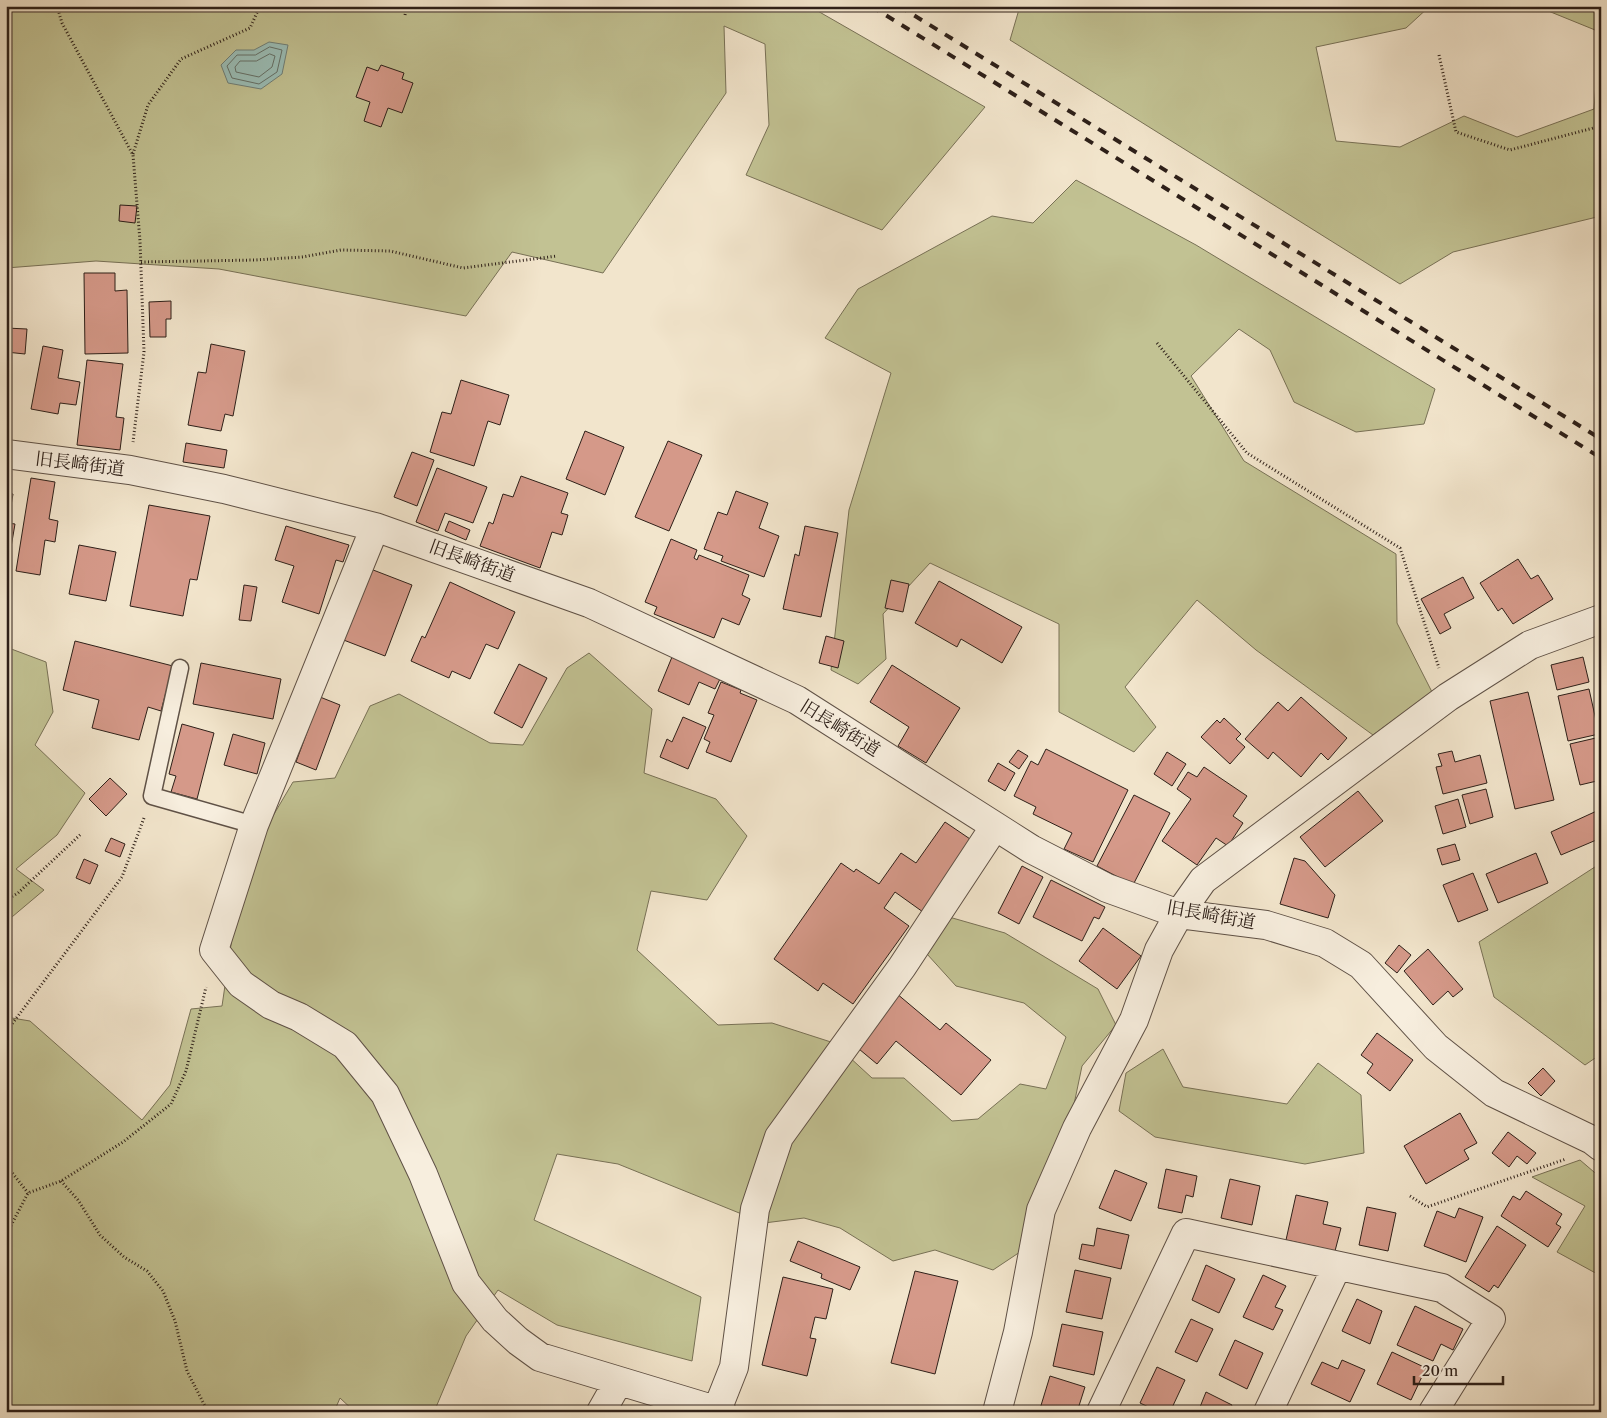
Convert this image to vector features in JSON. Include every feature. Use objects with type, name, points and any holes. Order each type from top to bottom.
[{"type":"street","name":"旧長崎街道","points":[[6,454],[130,470],[224,489],[375,527],[589,603],[797,700],[1031,850],[1107,888],[1178,914],[1266,925],[1325,943],[1361,965],[1436,1047],[1494,1093],[1597,1144]]},
{"type":"street","points":[[375,527],[254,825],[214,950],[241,984],[270,1006],[299,1017],[345,1045],[385,1094],[423,1174],[466,1283],[495,1320],[518,1342],[540,1357],[719,1411],[734,1367],[755,1209],[779,1136],[902,966],[995,826]]},
{"type":"street","points":[[998,1412],[1018,1332],[1041,1210],[1077,1128],[1134,1020],[1159,950],[1178,914],[1203,880],[1448,697],[1530,645],[1601,619]]},
{"type":"street","points":[[1101,1412],[1186,1232],[1442,1288],[1491,1319],[1433,1412]]},
{"type":"street","points":[[1268,1412],[1338,1266]]},
{"type":"street","points":[[601,1412],[618,1382]]},
{"type":"lane","points":[[180,668],[152,796],[254,825]]},
{"type":"path","points":[[56,6],[62,23],[133,155]]},
{"type":"path","points":[[130,470],[144,352],[141,262],[133,155],[148,105],[181,58],[250,28],[260,6]]},
{"type":"path","points":[[405,15],[407,6]]},
{"type":"path","points":[[1440,55],[1456,132],[1510,150],[1601,126]]},
{"type":"path","points":[[141,262],[255,260],[302,257],[341,250],[390,251],[463,268],[557,256]]},
{"type":"path","points":[[1157,343],[1247,452],[1400,548],[1448,697]]},
{"type":"path","points":[[6,1032],[122,877],[152,796]]},
{"type":"path","points":[[6,900],[18,894],[81,834]]},
{"type":"path","points":[[6,1236],[28,1193],[61,1181],[123,1142],[171,1104],[186,1071],[214,950]]},
{"type":"path","points":[[1410,1196],[1427,1207],[1577,1155],[1597,1144]]},
{"type":"path","points":[[6,1165],[28,1193]]},
{"type":"path","points":[[61,1181],[78,1200],[100,1235],[124,1257],[147,1271],[163,1291],[176,1321],[187,1371],[208,1412]]},
{"type":"green space","points":[[6,6],[809,6],[985,107],[882,230],[746,175],[769,125],[765,44],[724,26],[726,93],[603,273],[512,252],[466,316],[219,269],[96,261],[6,268]]},
{"type":"green space","points":[[1020,6],[1430,6],[1406,28],[1316,47],[1336,141],[1400,147],[1464,116],[1517,137],[1594,109],[1600,32],[1536,6],[1601,6],[1601,216],[1453,252],[1400,284],[1010,40]]},
{"type":"green space","points":[[1076,180],[1196,245],[1435,389],[1424,424],[1356,432],[1294,402],[1270,350],[1239,329],[1191,376],[1244,461],[1396,554],[1397,623],[1432,692],[1373,735],[1256,650],[1197,600],[1125,687],[1156,727],[1134,752],[1059,712],[1059,624],[930,563],[883,614],[886,659],[858,684],[831,670],[849,510],[891,373],[825,338],[858,289],[992,216],[1033,223]]},
{"type":"green space","points":[[6,647],[46,662],[53,712],[35,745],[85,793],[57,835],[16,869],[44,890],[6,922]]},
{"type":"green space","points":[[589,653],[652,709],[644,773],[716,799],[747,836],[707,900],[651,891],[637,950],[718,1025],[772,1023],[834,1043],[872,1078],[904,1078],[952,1121],[978,1119],[1020,1084],[1046,1089],[1066,1037],[1024,1003],[956,986],[927,954],[949,917],[1005,933],[1098,989],[1116,1025],[1082,1066],[1072,1114],[1020,1252],[993,1270],[935,1250],[893,1261],[840,1228],[804,1218],[764,1223],[618,1164],[557,1154],[534,1220],[701,1297],[692,1361],[557,1325],[498,1290],[466,1336],[434,1412],[355,1412],[340,1398],[334,1412],[6,1412],[6,1017],[30,1021],[142,1120],[170,1085],[191,1009],[222,1006],[234,924],[264,831],[293,782],[335,778],[370,706],[399,694],[490,743],[523,745],[567,668]]},
{"type":"green space","points":[[1601,863],[1601,1054],[1585,1065],[1494,997],[1479,942]]},
{"type":"green space","points":[[1163,1049],[1183,1087],[1287,1104],[1318,1063],[1361,1095],[1364,1153],[1305,1164],[1155,1137],[1119,1111],[1126,1073]]},
{"type":"green space","points":[[1580,1160],[1601,1178],[1601,1276],[1557,1252],[1585,1206],[1532,1177]]},
{"type":"water","points":[[269,42],[288,45],[282,74],[261,89],[228,83],[221,65],[236,50],[254,50]]},
{"type":"building","points":[[381,65],[404,73],[402,79],[413,83],[402,113],[388,108],[381,127],[364,121],[370,102],[356,97],[367,67],[378,71]]},
{"type":"building","points":[[120,205],[137,206],[135,223],[119,221]]},
{"type":"building","points":[[84,273],[115,273],[115,291],[127,290],[128,353],[85,354]]},
{"type":"building","points":[[171,301],[171,319],[166,319],[166,337],[150,337],[149,302]]},
{"type":"building","points":[[6,328],[27,329],[25,354],[6,352]]},
{"type":"building","points":[[211,344],[245,351],[233,416],[225,414],[221,431],[188,425],[198,372],[206,373]]},
{"type":"building","points":[[43,346],[63,350],[58,378],[80,382],[76,405],[60,403],[58,414],[31,409]]},
{"type":"building","points":[[87,360],[123,364],[116,417],[124,418],[120,450],[77,445]]},
{"type":"building","points":[[461,380],[509,395],[500,425],[488,421],[474,466],[430,452],[442,412],[451,414]]},
{"type":"building","points":[[585,431],[624,447],[605,495],[566,479]]},
{"type":"building","points":[[668,441],[702,455],[669,531],[635,517]]},
{"type":"building","points":[[186,443],[227,450],[224,468],[183,462]]},
{"type":"building","points":[[412,452],[434,460],[417,506],[394,497]]},
{"type":"building","points":[[437,468],[487,487],[473,523],[445,513],[438,531],[416,522]]},
{"type":"building","points":[[521,476],[568,493],[561,513],[568,515],[562,535],[552,532],[540,568],[480,546],[489,522],[493,524],[503,494],[513,497]]},
{"type":"building","points":[[31,478],[55,482],[49,519],[58,521],[55,542],[45,540],[40,575],[16,571]]},
{"type":"building","points":[[736,491],[768,503],[759,528],[779,536],[764,577],[721,561],[723,556],[704,549],[718,512],[727,515]]},
{"type":"building","points":[[6,493],[13,494],[8,523],[15,524],[8,565],[6,565]]},
{"type":"building","points":[[149,505],[210,516],[197,580],[190,579],[183,616],[130,606]]},
{"type":"building","points":[[449,521],[470,530],[466,540],[445,531]]},
{"type":"building","points":[[286,526],[349,545],[343,562],[336,560],[319,614],[282,602],[294,566],[275,560]]},
{"type":"building","points":[[805,526],[838,533],[821,617],[783,609],[795,554],[799,556]]},
{"type":"building","points":[[671,539],[697,550],[694,558],[697,560],[699,555],[749,575],[742,595],[750,599],[739,625],[722,618],[714,638],[654,614],[657,607],[645,602]]},
{"type":"building","points":[[79,545],[116,552],[106,601],[69,594]]},
{"type":"building","points":[[1518,559],[1531,579],[1538,575],[1553,599],[1513,624],[1502,608],[1498,611],[1480,583]]},
{"type":"building","points":[[368,568],[412,585],[385,656],[341,639]]},
{"type":"building","points":[[1463,577],[1474,598],[1444,614],[1451,628],[1440,634],[1421,599]]},
{"type":"building","points":[[891,580],[909,584],[903,612],[885,608]]},
{"type":"building","points":[[939,581],[1022,627],[1002,663],[961,639],[957,647],[915,623]]},
{"type":"building","points":[[450,582],[515,612],[498,649],[486,644],[470,679],[452,671],[449,678],[411,661],[422,636],[425,638]]},
{"type":"building","points":[[244,585],[257,587],[251,621],[239,620]]},
{"type":"building","points":[[826,636],[844,641],[838,668],[819,663]]},
{"type":"building","points":[[75,641],[173,666],[161,711],[148,707],[139,740],[92,728],[99,700],[63,690]]},
{"type":"building","points":[[672,657],[721,677],[715,689],[699,682],[689,705],[658,691]]},
{"type":"building","points":[[1583,657],[1589,682],[1557,690],[1551,665]]},
{"type":"building","points":[[201,663],[281,679],[273,719],[193,704]]},
{"type":"building","points":[[519,664],[547,678],[522,728],[494,713]]},
{"type":"building","points":[[892,665],[960,708],[926,763],[898,746],[909,727],[870,702]]},
{"type":"building","points":[[721,682],[741,690],[740,693],[757,700],[731,762],[706,752],[710,742],[704,739],[714,715],[708,713]]},
{"type":"building","points":[[1589,689],[1599,734],[1568,741],[1558,696]]},
{"type":"building","points":[[1528,692],[1554,800],[1515,809],[1490,701]]},
{"type":"building","points":[[320,697],[340,705],[316,770],[296,762]]},
{"type":"building","points":[[1301,697],[1347,738],[1328,760],[1321,753],[1301,777],[1273,752],[1268,759],[1245,739],[1278,702],[1288,711]]},
{"type":"building","points":[[683,717],[706,727],[688,769],[660,757],[667,739],[672,742]]},
{"type":"building","points":[[1224,718],[1241,734],[1236,739],[1245,747],[1230,764],[1201,737],[1217,720],[1220,723]]},
{"type":"building","points":[[182,724],[214,733],[197,799],[171,792],[176,776],[169,774]]},
{"type":"building","points":[[233,734],[265,743],[257,774],[224,765]]},
{"type":"building","points":[[1600,737],[1601,780],[1580,785],[1570,744]]},
{"type":"building","points":[[1046,749],[1128,790],[1093,862],[1064,849],[1072,833],[1033,814],[1036,807],[1014,796],[1031,761],[1038,765]]},
{"type":"building","points":[[1018,750],[1028,756],[1019,769],[1009,762]]},
{"type":"building","points":[[1452,751],[1455,762],[1480,755],[1487,783],[1443,794],[1436,767],[1442,766],[1438,754]]},
{"type":"building","points":[[1167,752],[1186,764],[1172,786],[1154,774]]},
{"type":"building","points":[[998,763],[1015,773],[1005,791],[988,781]]},
{"type":"building","points":[[1204,767],[1247,796],[1233,816],[1243,823],[1228,846],[1216,838],[1197,865],[1162,841],[1191,799],[1177,789],[1188,772],[1197,777]]},
{"type":"building","points":[[110,778],[127,794],[106,816],[89,799]]},
{"type":"building","points":[[1486,789],[1493,817],[1470,824],[1462,795]]},
{"type":"building","points":[[1358,791],[1383,821],[1325,867],[1300,837]]},
{"type":"building","points":[[1134,795],[1170,813],[1133,885],[1097,866]]},
{"type":"building","points":[[1458,799],[1466,827],[1443,834],[1435,806]]},
{"type":"building","points":[[1601,809],[1601,838],[1561,855],[1551,832]]},
{"type":"building","points":[[945,822],[973,841],[923,912],[895,892],[884,908],[909,926],[853,1004],[823,983],[818,991],[774,959],[841,863],[854,872],[856,869],[879,884],[901,853],[916,863]]},
{"type":"building","points":[[111,838],[125,844],[120,857],[105,851]]},
{"type":"building","points":[[1455,844],[1460,860],[1442,865],[1437,849]]},
{"type":"building","points":[[1536,853],[1548,883],[1498,903],[1486,874]]},
{"type":"building","points":[[1294,858],[1305,861],[1335,895],[1328,918],[1280,904]]},
{"type":"building","points":[[84,859],[98,865],[90,884],[76,878]]},
{"type":"building","points":[[1022,866],[1043,877],[1019,924],[998,913]]},
{"type":"building","points":[[1473,873],[1488,910],[1458,922],[1443,885]]},
{"type":"building","points":[[1051,880],[1105,907],[1099,919],[1094,917],[1082,941],[1033,917]]},
{"type":"building","points":[[1103,928],[1141,956],[1117,989],[1079,961]]},
{"type":"building","points":[[1399,945],[1411,955],[1397,973],[1385,963]]},
{"type":"building","points":[[1428,949],[1463,989],[1453,997],[1448,991],[1433,1005],[1404,971]]},
{"type":"building","points":[[896,993],[940,1030],[946,1023],[991,1060],[961,1095],[896,1041],[877,1064],[853,1044]]},
{"type":"building","points":[[1377,1033],[1413,1060],[1390,1091],[1367,1073],[1373,1064],[1361,1055]]},
{"type":"building","points":[[1543,1068],[1555,1081],[1541,1096],[1528,1083]]},
{"type":"building","points":[[1460,1113],[1477,1143],[1464,1150],[1469,1159],[1426,1184],[1404,1146]]},
{"type":"building","points":[[1508,1132],[1536,1153],[1527,1164],[1517,1156],[1509,1167],[1492,1153]]},
{"type":"building","points":[[1166,1169],[1197,1176],[1193,1197],[1186,1195],[1182,1213],[1158,1208]]},
{"type":"building","points":[[1115,1170],[1147,1183],[1131,1221],[1099,1208]]},
{"type":"building","points":[[1230,1179],[1260,1186],[1252,1225],[1221,1218]]},
{"type":"building","points":[[1526,1191],[1562,1214],[1556,1224],[1561,1227],[1548,1247],[1501,1216],[1513,1196],[1520,1200]]},
{"type":"building","points":[[1296,1195],[1328,1202],[1323,1224],[1341,1228],[1335,1251],[1286,1240]]},
{"type":"building","points":[[1367,1207],[1396,1213],[1388,1251],[1359,1245]]},
{"type":"building","points":[[1459,1208],[1483,1217],[1466,1262],[1424,1246],[1437,1211],[1455,1218]]},
{"type":"building","points":[[1497,1226],[1526,1245],[1498,1288],[1494,1285],[1489,1292],[1465,1277]]},
{"type":"building","points":[[1097,1228],[1129,1235],[1121,1269],[1079,1259],[1082,1244],[1094,1246]]},
{"type":"building","points":[[798,1241],[860,1267],[850,1290],[821,1278],[822,1274],[790,1261]]},
{"type":"building","points":[[1206,1265],[1235,1279],[1219,1313],[1192,1300]]},
{"type":"building","points":[[1075,1270],[1111,1278],[1102,1319],[1066,1312]]},
{"type":"building","points":[[915,1271],[958,1281],[935,1374],[891,1363]]},
{"type":"building","points":[[1263,1275],[1286,1286],[1275,1307],[1283,1310],[1273,1330],[1243,1317]]},
{"type":"building","points":[[783,1277],[833,1289],[826,1319],[815,1317],[810,1338],[816,1339],[807,1376],[762,1365]]},
{"type":"building","points":[[1357,1299],[1382,1311],[1370,1344],[1342,1331]]},
{"type":"building","points":[[1415,1306],[1463,1329],[1453,1350],[1441,1344],[1433,1361],[1397,1345]]},
{"type":"building","points":[[1191,1319],[1213,1329],[1197,1362],[1175,1352]]},
{"type":"building","points":[[1062,1324],[1103,1332],[1094,1375],[1053,1366]]},
{"type":"building","points":[[1235,1340],[1263,1353],[1247,1389],[1219,1375]]},
{"type":"building","points":[[1392,1352],[1426,1368],[1411,1400],[1377,1384]]},
{"type":"building","points":[[1342,1360],[1365,1370],[1350,1402],[1311,1384],[1322,1362],[1338,1369]]},
{"type":"building","points":[[1157,1367],[1185,1380],[1170,1412],[1159,1412],[1140,1403]]},
{"type":"building","points":[[1050,1376],[1085,1387],[1077,1412],[1039,1412]]},
{"type":"building","points":[[1206,1392],[1232,1405],[1229,1412],[1198,1412]]},
{"type":"railway","points":[[871,6],[1601,458]]},
{"type":"railway","points":[[899,6],[1601,439]]}]
